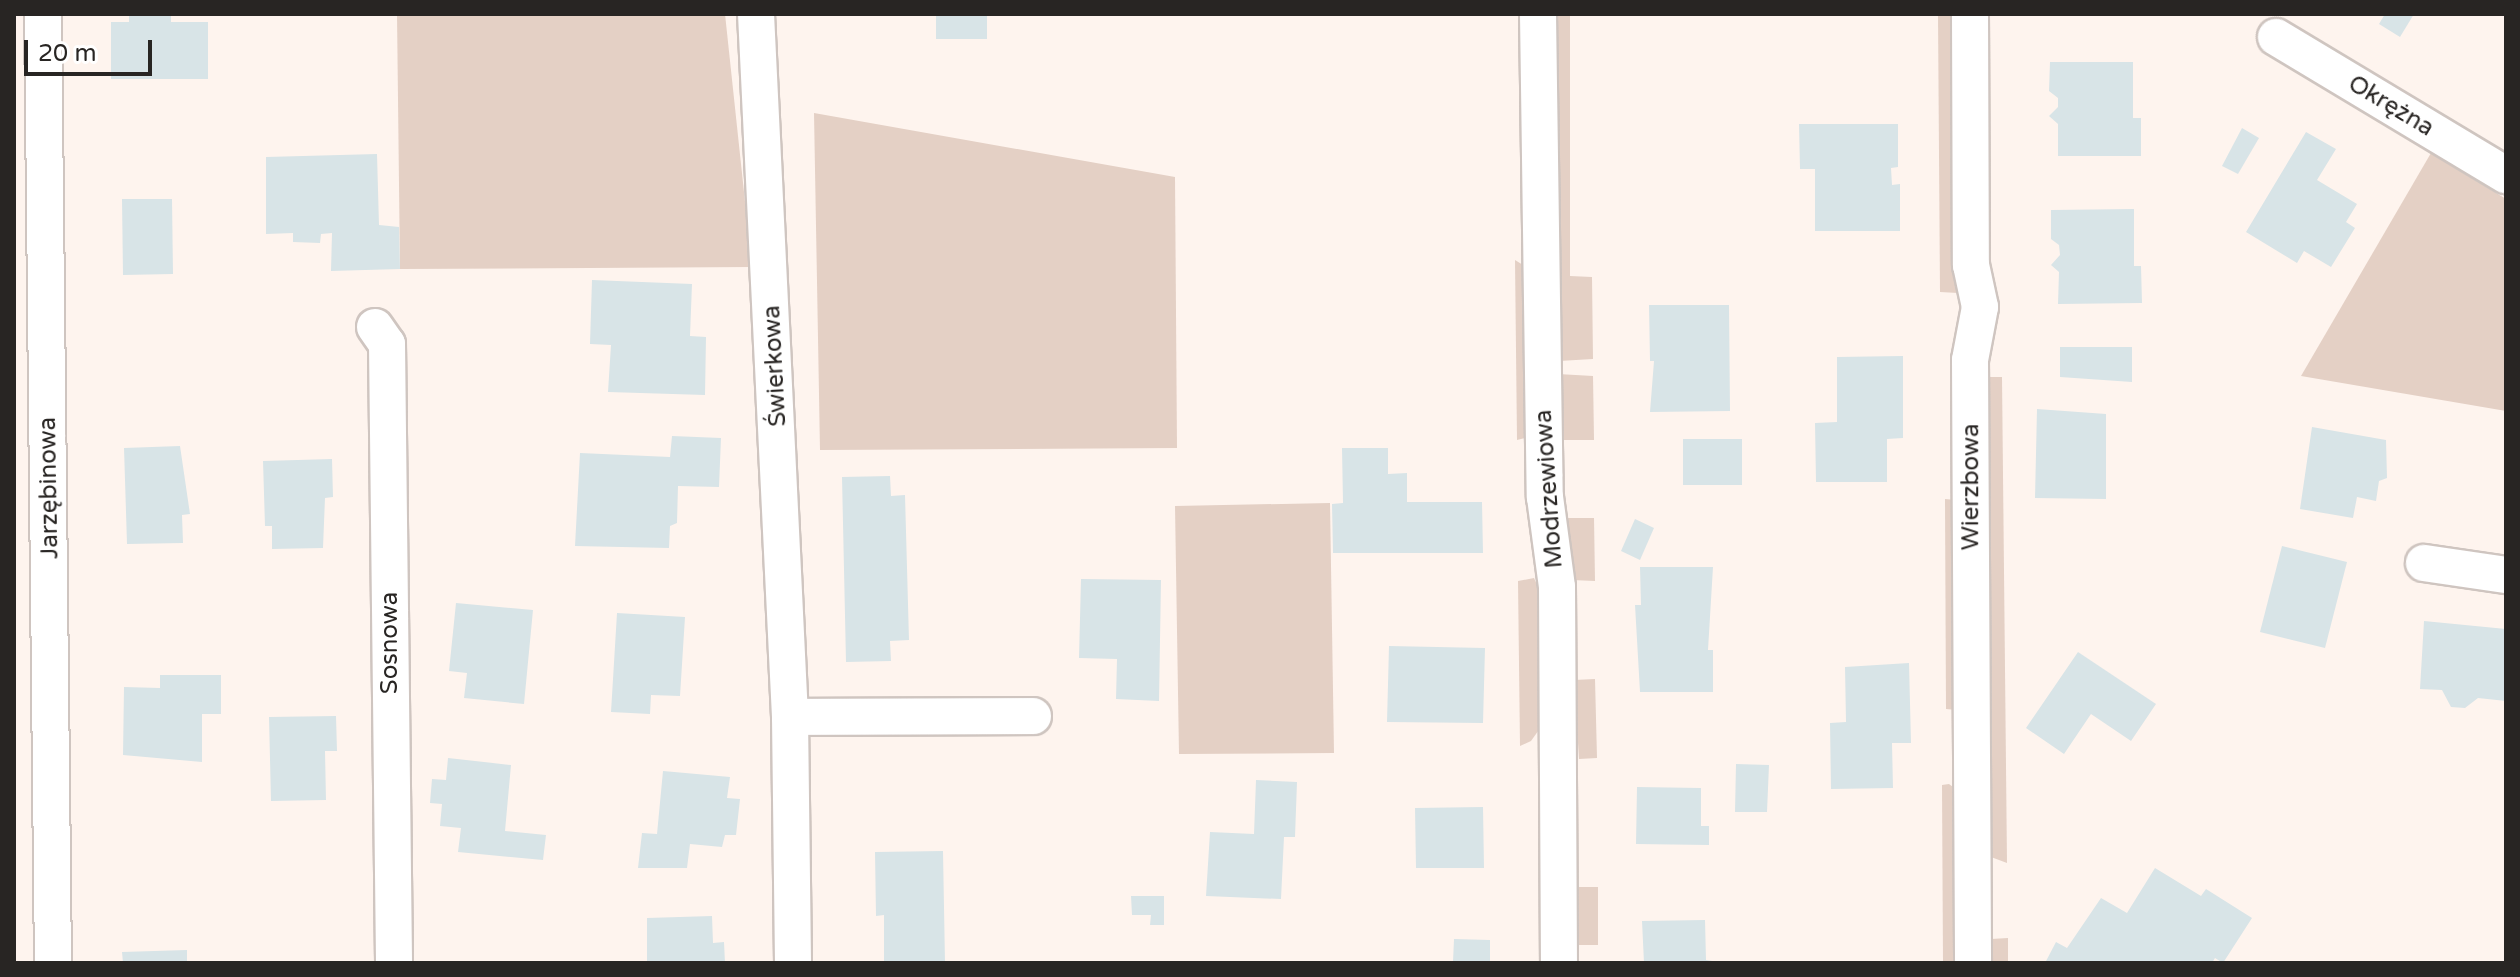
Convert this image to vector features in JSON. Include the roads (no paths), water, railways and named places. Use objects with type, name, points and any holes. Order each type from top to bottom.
[{"type":"street","name":"Jarzębinowa","points":[[43,14],[53,963]]},
{"type":"street","name":"Świerkowa","points":[[756,14],[790,717],[793,963]]},
{"type":"street","name":"Modrzewiowa","points":[[1538,14],[1545,497],[1557,587],[1559,963]]},
{"type":"street","name":"Wierzbowa","points":[[1970,14],[1971,265],[1980,307],[1970,360],[1973,963]]},
{"type":"street","name":"Okrężna","points":[[2276,37],[2506,175]]},
{"type":"street","name":"Sosnowa","points":[[375,327],[387,344],[394,963]]},
{"type":"street","points":[[2424,563],[2506,575]]},
{"type":"street","points":[[790,717],[1033,716]]}]
